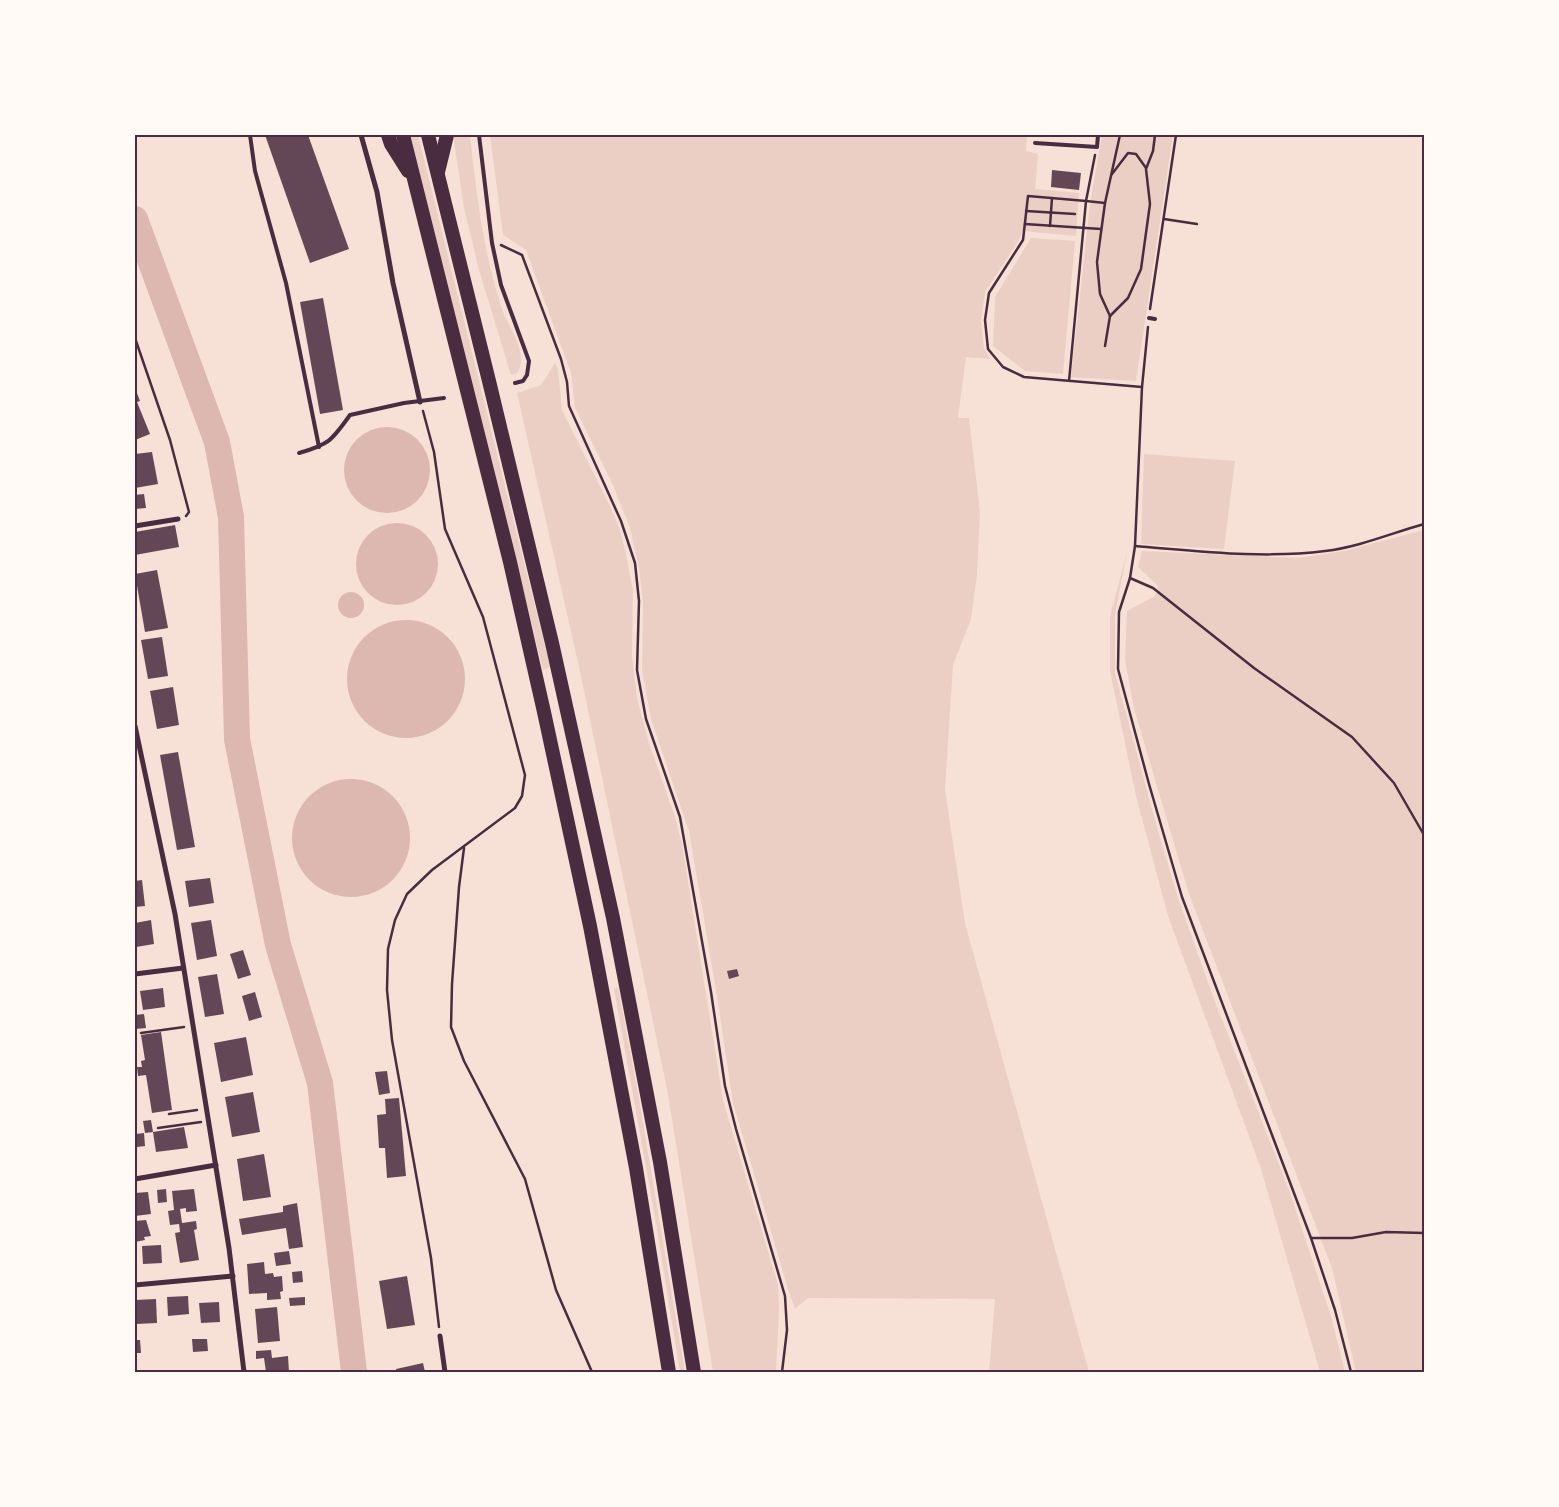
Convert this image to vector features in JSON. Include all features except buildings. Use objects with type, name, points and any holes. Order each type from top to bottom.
[{"type":"highway","points":[[388,135],[391,144],[414,182]]},
{"type":"highway","points":[[403,135],[510,562],[544,712],[590,926],[636,1168],[669,1372]]},
{"type":"highway","points":[[428,135],[552,643],[613,918],[660,1162],[694,1372]]},
{"type":"highway","points":[[437,175],[447,135]]},
{"type":"street","points":[[362,135],[377,192],[393,283],[420,402]]},
{"type":"street","points":[[135,526],[178,519]]},
{"type":"street","points":[[135,726],[138,760],[174,914],[193,1025],[233,1276],[244,1372]]},
{"type":"street","points":[[135,974],[183,968]]},
{"type":"street","points":[[135,1178],[216,1165]]},
{"type":"street","points":[[135,1285],[233,1276]]},
{"type":"street","points":[[440,1336],[445,1372]]},
{"type":"lane","points":[[250,135],[255,172],[286,283],[319,447]]},
{"type":"lane","points":[[479,135],[492,243],[501,285],[529,361],[527,375],[523,381],[515,383]]},
{"type":"lane","points":[[1035,143],[1097,146],[1098,135]]},
{"type":"lane","points":[[1149,318],[1155,319]]},
{"type":"lane","points":[[299,453],[319,447],[334,437],[350,415],[404,403],[444,398]]},
{"type":"path","points":[[1105,346],[1110,316],[1100,294],[1097,262],[1105,203],[1120,135]]},
{"type":"path","points":[[1110,316],[1128,298],[1141,269],[1150,204],[1146,168],[1153,151],[1155,135]]},
{"type":"path","points":[[1176,135],[1149,318],[1142,388],[1135,546],[1130,578],[1119,612],[1118,669],[1148,784],[1182,897],[1311,1238],[1336,1310],[1351,1372]]},
{"type":"path","points":[[1069,381],[1086,201],[1097,146]]},
{"type":"path","points":[[1111,176],[1128,153],[1136,154],[1146,168]]},
{"type":"path","points":[[1105,203],[1028,196],[1023,240],[989,293],[985,320],[988,349],[1003,367],[1024,377],[1142,388]]},
{"type":"path","points":[[1050,226],[1052,198]]},
{"type":"path","points":[[1026,211],[1075,214]]},
{"type":"path","points":[[1164,219],[1196,224]]},
{"type":"path","points":[[1025,224],[1101,229]]},
{"type":"path","points":[[492,243],[508,247],[522,255],[561,359],[567,382],[569,406],[621,521],[635,563],[639,600],[637,670],[646,719],[680,817],[710,983],[725,1086],[784,1296],[786,1330],[782,1372]]},
{"type":"path","points":[[135,338],[170,440],[189,512],[185,518],[178,519]]},
{"type":"path","points":[[420,402],[434,452],[445,529],[483,617],[526,776],[522,796],[515,808],[432,870],[407,894],[395,920],[388,949],[387,990],[392,1040],[430,1258],[440,1336]]},
{"type":"path","points":[[1135,546],[1221,553],[1296,554],[1327,551],[1424,524]]},
{"type":"path","points":[[1130,578],[1153,588],[1254,668],[1352,737],[1394,783],[1424,835]]},
{"type":"path","points":[[464,847],[459,887],[451,1027],[464,1061],[525,1179],[556,1290],[592,1372]]},
{"type":"path","points":[[141,1032],[193,1025]]},
{"type":"path","points":[[169,1114],[207,1109]]},
{"type":"path","points":[[158,1128],[209,1121]]},
{"type":"path","points":[[1311,1238],[1352,1238],[1386,1232],[1424,1233]]},
{"type":"shaded area","points":[[410,135],[418,135],[550,667],[543,670]]},
{"type":"shaded area","points":[[453,135],[470,135],[478,201],[490,267],[502,309],[520,350],[520,366],[517,373],[511,375],[479,270],[464,208]]},
{"type":"shaded area","points":[[490,135],[1027,135],[1026,151],[1038,154],[1035,189],[1079,193],[1076,236],[1022,231],[1019,240],[985,292],[981,322],[984,348],[990,359],[966,357],[958,418],[969,418],[980,512],[977,575],[971,619],[953,665],[945,790],[965,923],[1089,1372],[989,1372],[995,1299],[808,1298],[795,1309],[733,1103],[689,831],[651,719],[642,670],[643,602],[639,568],[630,528],[612,483],[575,408],[571,373],[526,250],[503,235]]},
{"type":"shaded area","points":[[1102,135],[1173,135],[1136,381],[1071,377],[1090,204]]},
{"type":"shaded area","points":[[1031,238],[1075,241],[1063,374],[1025,371],[993,346],[995,297]]},
{"type":"shaded area","points":[[555,363],[558,369],[562,410],[608,502],[619,527],[625,550],[633,590],[632,656],[637,698],[649,743],[675,817],[682,844],[723,1100],[778,1285],[779,1311],[776,1372],[713,1372],[667,1089],[579,667],[517,393],[541,385]]},
{"type":"shaded area","points":[[387,427],[403,431],[417,440],[426,454],[430,470],[426,486],[417,500],[403,509],[387,513],[371,509],[357,500],[348,486],[344,470],[348,454],[357,440],[371,431]]},
{"type":"shaded area","points":[[1144,454],[1235,461],[1224,549],[1141,544]]},
{"type":"shaded area","points":[[389,523],[405,523],[420,530],[431,541],[438,556],[435,580],[426,593],[405,605],[389,605],[374,598],[363,587],[356,572],[356,556],[363,541],[374,530]]},
{"type":"shaded area","points":[[1424,530],[1424,1372],[1356,1372],[1332,1268],[1189,894],[1134,709],[1125,660],[1127,611],[1155,596],[1158,586],[1138,567],[1142,551],[1298,558],[1344,551]]},
{"type":"shaded area","points":[[1127,552],[1115,615],[1115,673],[1178,898],[1214,999],[1289,1190],[1331,1316],[1345,1372],[1320,1372],[1260,1166],[1168,916],[1136,796],[1110,671],[1110,616]]},
{"type":"shaded area","points":[[351,592],[360,596],[364,605],[360,614],[351,618],[342,614],[338,605],[342,596]]},
{"type":"shaded area","points":[[406,620],[429,624],[448,637],[461,656],[465,679],[461,702],[448,721],[429,734],[406,738],[383,734],[364,721],[351,702],[347,679],[351,656],[364,637],[383,624]]},
{"type":"shaded area","points":[[351,779],[373,784],[393,796],[405,816],[410,838],[405,860],[393,880],[373,892],[351,897],[329,892],[309,880],[297,860],[292,838],[297,816],[309,796],[329,784]]},
{"type":"shaded area","points":[[618,987],[638,1093],[685,1372],[680,1372],[655,1217],[614,989]]},
{"type":"waterway","points":[[135,219],[217,442],[231,517],[237,739],[278,945],[320,1083],[354,1372]]}]
